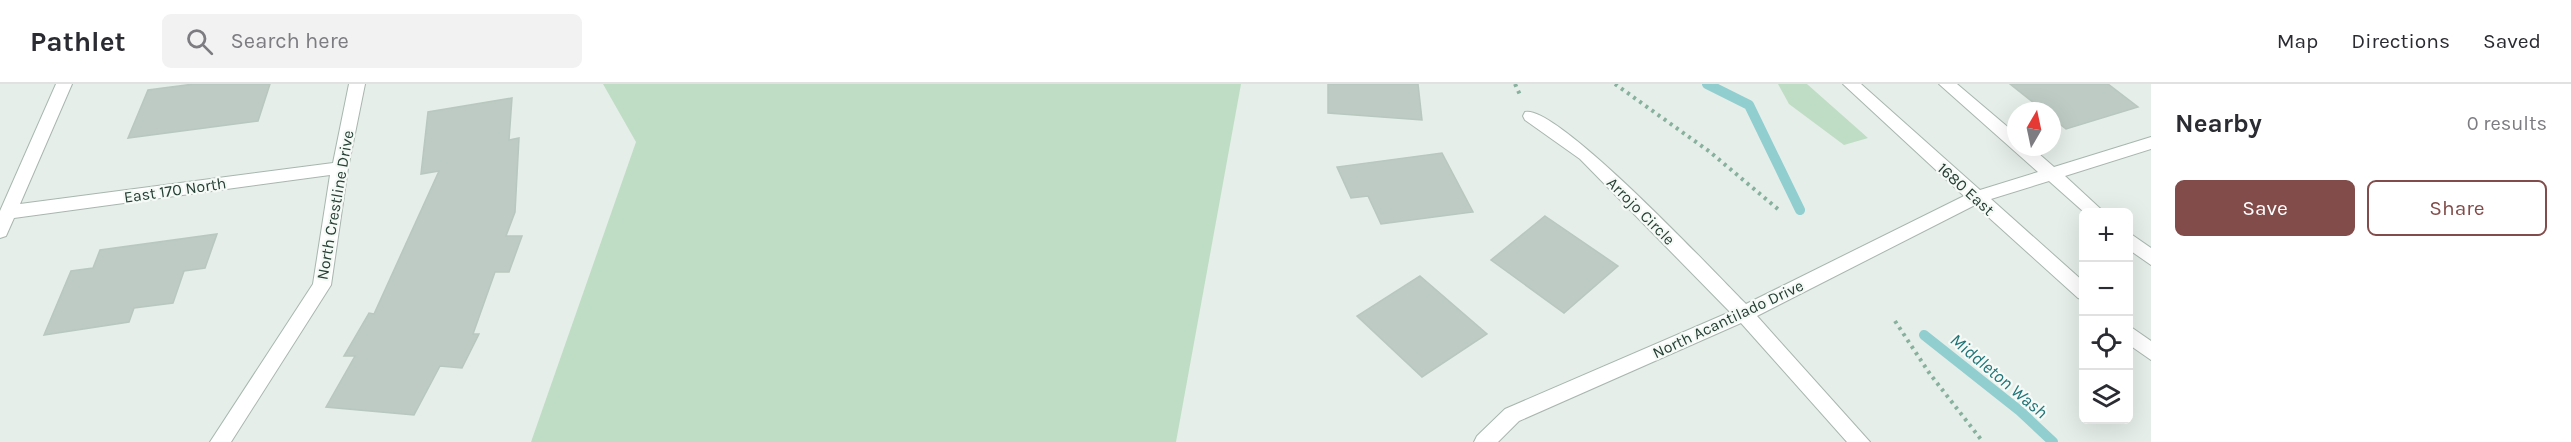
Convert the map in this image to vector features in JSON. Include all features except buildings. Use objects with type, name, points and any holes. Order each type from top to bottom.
[{"type":"street","points":[[0,231],[64,84]]},
{"type":"street","name":"North Crestline Drive","points":[[220,442],[322,285],[340,168],[357,84]]},
{"type":"street","name":"1680 East","points":[[1851,84],[1975,198],[2079,289]]},
{"type":"street","points":[[1947,84],[2007,135]]},
{"type":"street","name":"Arrojo Circle","points":[[1531,116],[1586,155],[1744,314],[1860,442]]},
{"type":"street","name":"North Acantilado Drive","points":[[1484,442],[1512,415],[1744,314],[1975,198],[2151,142]]},
{"type":"street","points":[[2030,156],[2091,208]]},
{"type":"street","name":"East 170 North","points":[[9,212],[340,168]]},
{"type":"street","points":[[2133,243],[2151,258]]},
{"type":"street","points":[[2133,336],[2151,352]]},
{"type":"path","points":[[1615,84],[1710,152],[1779,210]]},
{"type":"path","points":[[1895,321],[1936,383],[1983,442]]},
{"type":"green space","points":[[603,84],[1241,84],[1176,442],[531,442],[636,142]]},
{"type":"green space","points":[[1778,84],[1807,84],[1868,138],[1844,145],[1789,104]]},
{"type":"waterway","name":"Middleton Wash","points":[[1707,84],[1749,105],[1800,210]]},
{"type":"waterway","name":"Middleton Wash","points":[[1924,335],[2020,411],[2053,442]]}]
